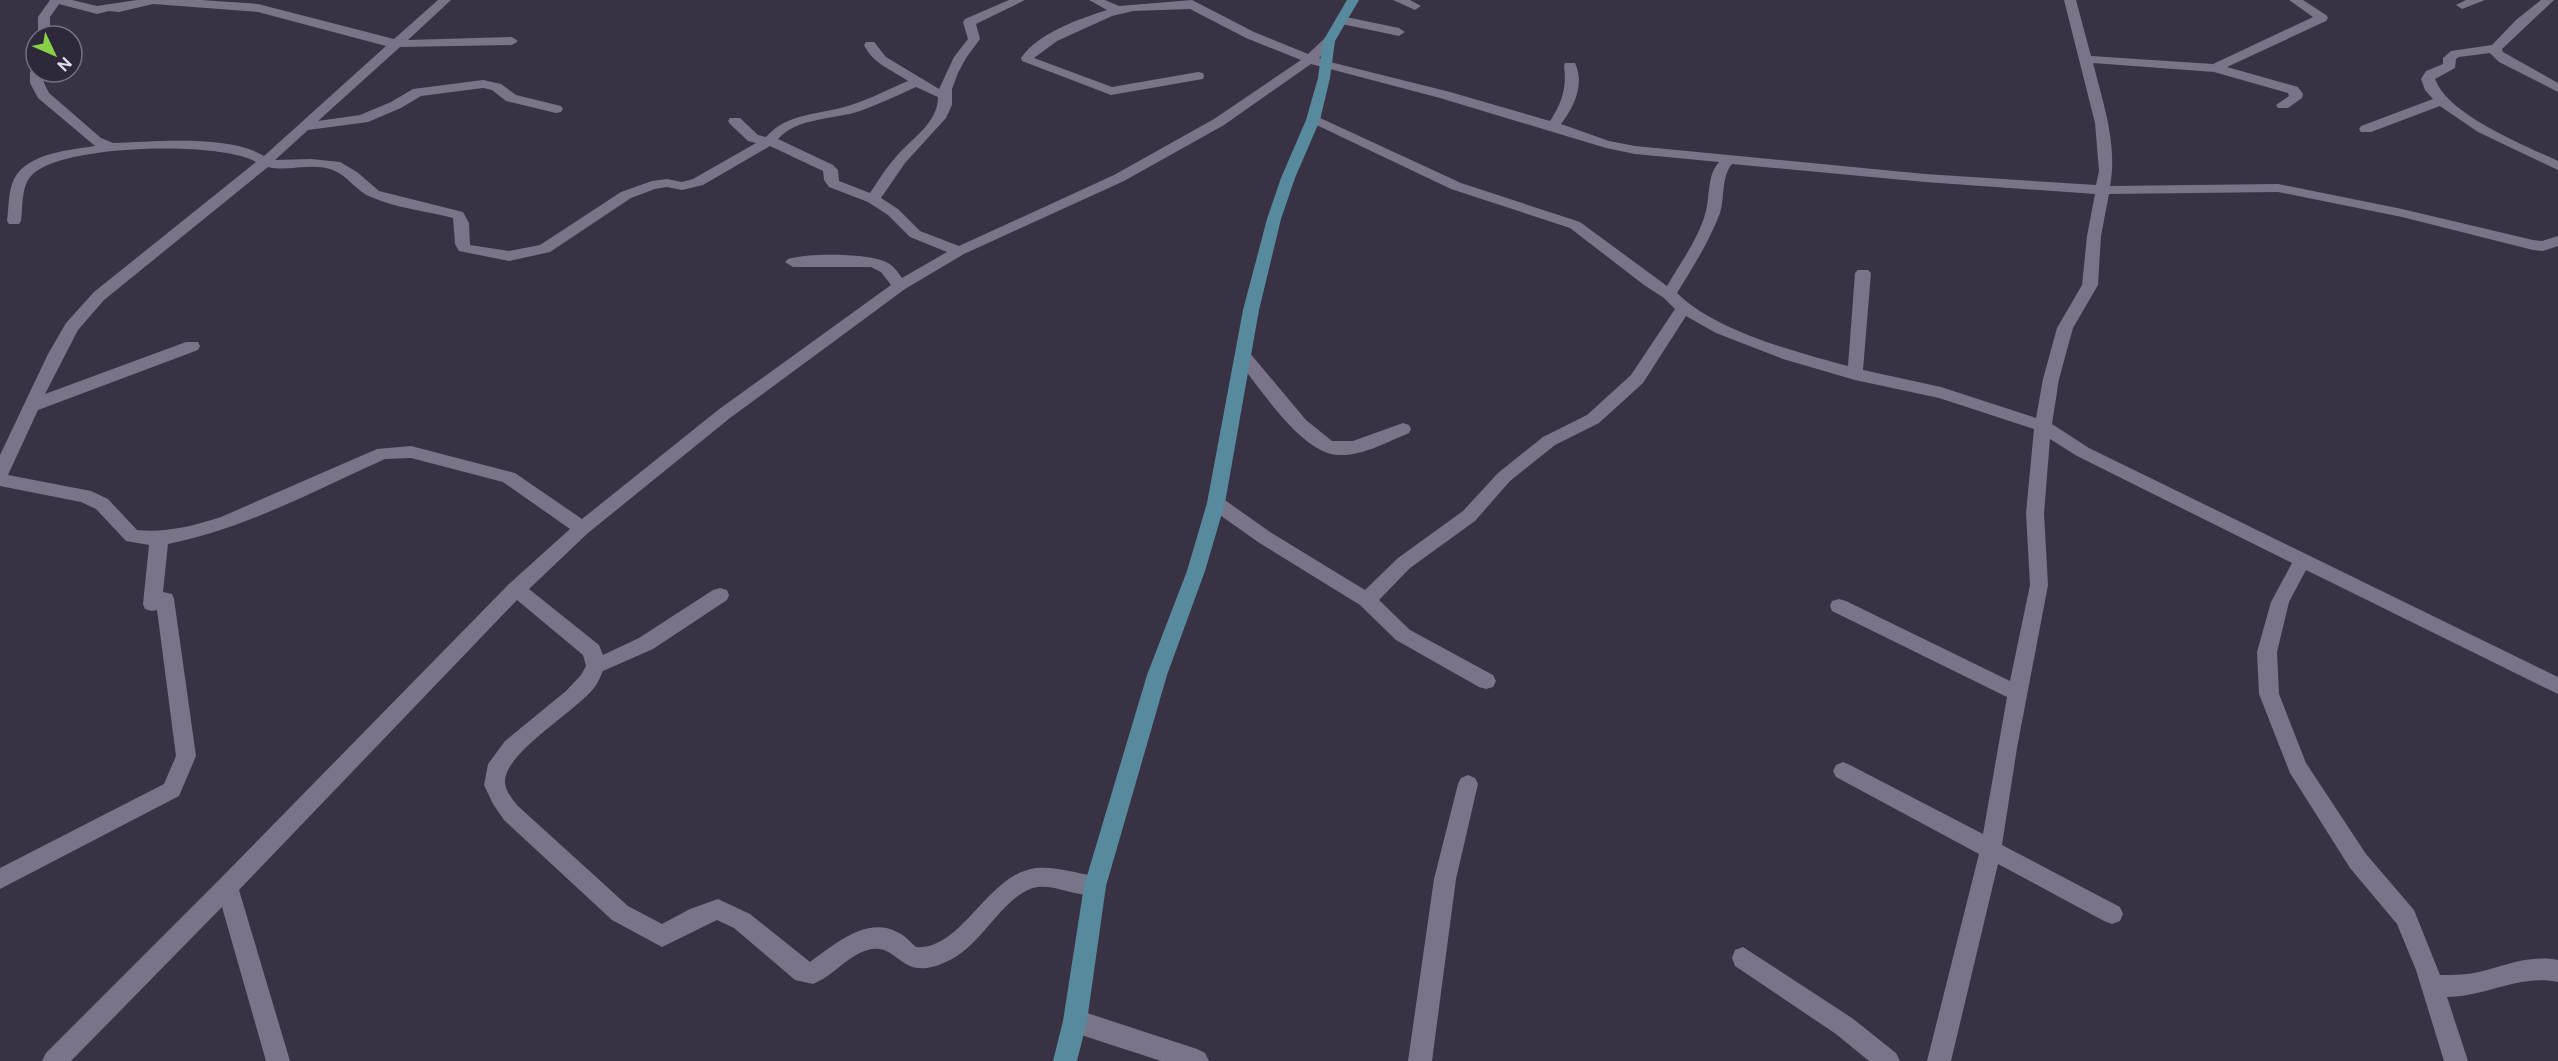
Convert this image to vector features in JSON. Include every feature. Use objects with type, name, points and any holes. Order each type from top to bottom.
[{"type":"main road","points":[[1065,1061],[1075,1022],[1095,886],[1154,686],[1196,571],[1216,503],[1251,310],[1274,219],[1288,178],[1313,120],[1317,62],[1353,0]]},
{"type":"street","points":[[44,24],[44,17],[57,0],[97,10],[109,7],[119,8],[153,0],[258,8],[376,40],[400,43],[512,41]]},
{"type":"street","points":[[0,473],[56,354],[72,327],[99,296],[308,126],[445,0]]},
{"type":"street","points":[[873,199],[900,160],[939,118],[945,105],[945,89],[960,57],[974,39],[969,22],[1019,0]]},
{"type":"street","points":[[1095,0],[1117,10]]},
{"type":"street","points":[[1399,0],[1415,6]]},
{"type":"street","points":[[1938,1061],[1991,848],[2017,693],[2039,585],[2035,513],[2050,379],[2065,328],[2090,285],[2094,236],[2106,171],[2102,123],[2070,0]]},
{"type":"street","points":[[2216,68],[2269,41],[2322,18],[2295,0]]},
{"type":"street","points":[[2462,5],[2479,0]]},
{"type":"street","points":[[2548,0],[2520,23],[2496,48],[2455,54],[2449,58],[2450,65],[2447,69],[2431,73],[2428,81],[2441,101],[2451,110],[2510,143],[2558,166]]},
{"type":"street","points":[[1198,76],[1111,91],[1027,58],[1028,53],[1051,39],[1117,10],[1186,3],[1250,35],[1317,62],[1445,95],[1606,144],[1635,150],[1925,178],[2103,190],[2278,188],[2402,213],[2533,245],[2543,246],[2558,242]]},
{"type":"street","points":[[1341,20],[1399,32]]},
{"type":"street","points":[[870,45],[879,60],[906,74],[926,89],[945,95]]},
{"type":"street","points":[[2496,48],[2497,54],[2504,59],[2558,88]]},
{"type":"street","points":[[2084,59],[2216,68],[2293,90],[2296,94],[2295,98],[2283,105]]},
{"type":"street","points":[[54,1061],[227,887],[516,589],[582,528],[724,414],[900,286],[959,251],[1119,178],[1219,122],[1317,62]]},
{"type":"street","points":[[1553,126],[1564,111],[1574,83],[1570,66]]},
{"type":"street","points":[[14,221],[22,177],[28,171],[51,160],[111,147],[196,145],[250,153],[265,162],[278,165],[311,163],[335,165],[352,175],[368,192],[458,215],[463,223],[461,244],[464,248],[495,255],[530,253],[558,242],[611,202],[626,195],[652,185],[667,183],[682,186],[698,182],[770,140],[780,129],[793,122],[855,108],[915,83]]},
{"type":"street","points":[[37,84],[42,95],[96,141],[111,147]]},
{"type":"street","points":[[308,126],[363,119],[388,109],[418,92],[483,84],[496,87],[511,98],[556,109]]},
{"type":"street","points":[[2366,129],[2441,101]]},
{"type":"street","points":[[1313,120],[1456,186],[1575,225],[1669,294],[1683,308],[1722,329],[1770,348],[1855,374],[1941,393],[2043,426],[2083,452],[2558,686]]},
{"type":"street","points":[[735,121],[747,135],[770,140],[828,168],[831,170],[831,180],[834,184],[873,199],[893,212],[915,234],[959,251]]},
{"type":"street","points":[[1669,294],[1699,246],[1714,210],[1721,168],[1729,159]]},
{"type":"street","points":[[794,262],[866,261],[879,264],[888,270],[900,286]]},
{"type":"street","points":[[1855,374],[1863,273]]},
{"type":"street","points":[[1367,600],[1404,563],[1469,516],[1504,477],[1549,441],[1593,419],[1637,379],[1683,308]]},
{"type":"street","points":[[31,406],[192,346]]},
{"type":"street","points":[[1243,356],[1316,440],[1326,447],[1334,450],[1347,448],[1403,429]]},
{"type":"street","points":[[0,480],[86,496],[102,504],[132,536],[159,539],[200,531],[227,522],[370,458],[397,452],[411,452],[509,477],[582,528]]},
{"type":"street","points":[[1216,503],[1264,537],[1367,600],[1403,635],[1486,681]]},
{"type":"street","points":[[0,879],[172,790],[186,756],[158,602],[159,539]]},
{"type":"street","points":[[2303,559],[2280,602],[2272,632],[2268,652],[2269,694],[2297,767],[2358,861],[2406,917],[2432,986],[2456,1061]]},
{"type":"street","points":[[516,589],[592,651],[597,658],[598,665],[592,677],[568,701],[512,746],[500,759],[494,782],[511,813],[620,913],[662,936],[698,916],[718,909],[742,921],[803,972],[813,973],[850,946],[883,938],[893,941],[906,955],[917,959],[943,952],[961,939],[1017,884],[1033,878],[1095,886]]},
{"type":"street","points":[[598,665],[616,660],[640,648],[720,594]]},
{"type":"street","points":[[1839,606],[2017,693]]},
{"type":"street","points":[[1843,771],[2112,914]]},
{"type":"street","points":[[1420,1061],[1445,879],[1468,784]]},
{"type":"street","points":[[227,887],[278,1061]]},
{"type":"street","points":[[1743,958],[1844,1026],[1888,1061]]},
{"type":"street","points":[[2432,986],[2474,984],[2512,971],[2551,969],[2558,971]]},
{"type":"street","points":[[1075,1022],[1197,1061]]}]
